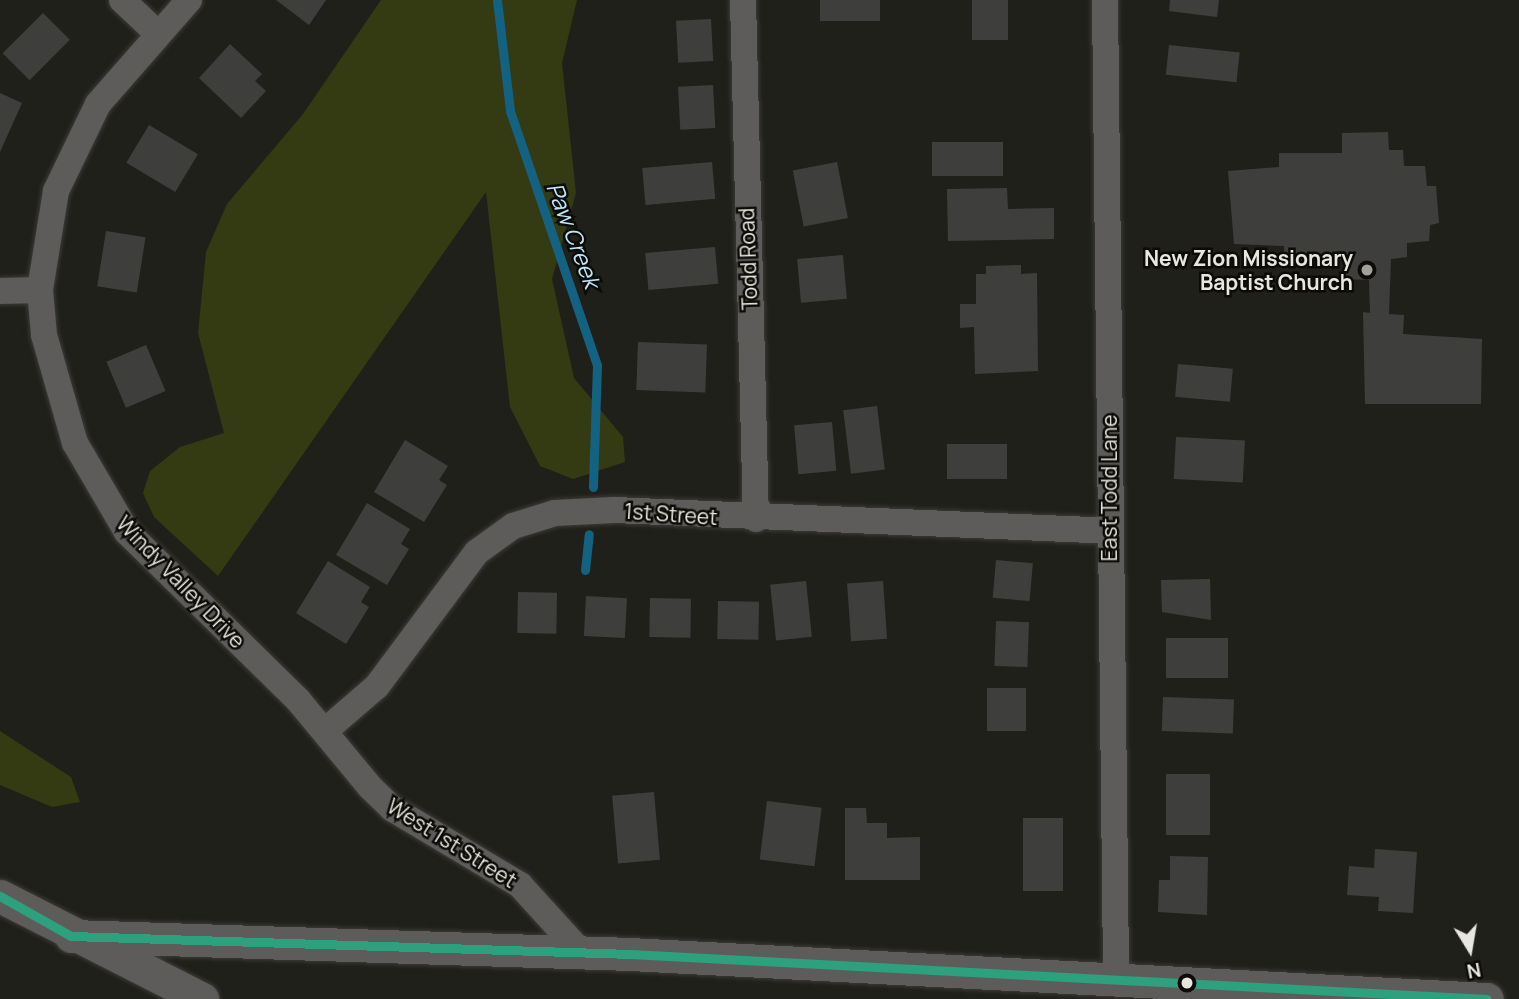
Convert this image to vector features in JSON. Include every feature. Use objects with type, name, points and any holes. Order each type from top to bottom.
[{"type":"street","points":[[122,0],[156,32]]},
{"type":"street","name":"Windy Valley Drive","points":[[188,0],[156,32],[98,104],[72,149],[56,191],[40,290],[58,395],[97,489],[127,532],[326,730]]},
{"type":"street","name":"Todd Road","points":[[743,0],[755,519]]},
{"type":"street","name":"East Todd Lane","points":[[1105,0],[1116,976]]},
{"type":"street","points":[[0,291],[40,290]]},
{"type":"street","name":"1st Street","points":[[326,730],[377,686],[447,584],[513,526],[584,511],[1110,531]]},
{"type":"street","name":"West 1st Street","points":[[326,730],[393,809],[520,885],[581,952]]},
{"type":"street","points":[[0,897],[71,936],[202,999]]},
{"type":"street","points":[[71,936],[581,952],[1116,976],[1487,999]]},
{"type":"green space","points":[[381,0],[577,0],[562,63],[576,193],[552,279],[574,378],[623,437],[625,462],[573,479],[540,466],[510,407],[486,192],[218,576],[154,517],[143,493],[150,471],[180,447],[224,433],[198,333],[206,252],[227,204],[303,114]]},
{"type":"green space","points":[[0,731],[71,777],[80,802],[52,807],[0,785]]},
{"type":"building","points":[[276,0],[326,0],[309,25]]},
{"type":"building","points":[[820,0],[880,0],[880,21],[820,21]]},
{"type":"building","points":[[972,0],[1008,0],[1008,40],[972,40]]},
{"type":"building","points":[[1170,0],[1219,0],[1217,17],[1169,11]]},
{"type":"building","points":[[43,13],[70,40],[30,80],[3,53]]},
{"type":"building","points":[[711,19],[713,61],[678,63],[676,21]]},
{"type":"building","points":[[230,44],[262,74],[255,81],[266,91],[241,118],[199,78]]},
{"type":"building","points":[[1169,45],[1240,52],[1236,82],[1166,75]]},
{"type":"building","points":[[713,85],[715,128],[680,130],[678,87]]},
{"type":"building","points":[[0,93],[22,103],[0,152]]},
{"type":"building","points":[[149,125],[198,154],[175,192],[126,163]]},
{"type":"building","name":"New Zion Missionary Baptist Church","points":[[1388,132],[1389,150],[1403,150],[1404,166],[1425,166],[1427,186],[1436,186],[1439,223],[1430,225],[1429,241],[1407,243],[1407,257],[1391,259],[1389,314],[1404,315],[1403,334],[1482,339],[1481,404],[1365,404],[1363,312],[1370,313],[1369,280],[1344,279],[1343,260],[1284,260],[1284,246],[1234,244],[1228,171],[1279,167],[1279,153],[1342,153],[1342,133]]},
{"type":"building","points":[[932,142],[1003,142],[1003,176],[932,176]]},
{"type":"building","points":[[712,162],[715,199],[645,205],[642,168]]},
{"type":"building","points":[[837,162],[848,218],[804,227],[793,171]]},
{"type":"building","points":[[1007,188],[1008,209],[1054,208],[1054,239],[948,241],[947,189]]},
{"type":"building","points":[[106,231],[146,237],[137,293],[97,286]]},
{"type":"building","points":[[715,247],[718,284],[648,290],[645,253]]},
{"type":"building","points":[[843,255],[847,299],[801,303],[797,259]]},
{"type":"building","points":[[1021,265],[1021,274],[1037,273],[1038,371],[975,374],[974,327],[960,328],[960,304],[976,304],[976,274],[986,274],[986,266]]},
{"type":"building","points":[[638,342],[707,344],[705,392],[636,390]]},
{"type":"building","points":[[146,345],[166,391],[126,408],[106,362]]},
{"type":"building","points":[[1178,364],[1233,369],[1230,402],[1175,397]]},
{"type":"building","points":[[877,406],[885,470],[851,474],[843,410]]},
{"type":"building","points":[[832,422],[836,471],[798,474],[794,425]]},
{"type":"building","points":[[1176,437],[1245,441],[1243,483],[1174,479]]},
{"type":"building","points":[[405,440],[448,466],[439,480],[447,485],[424,522],[374,492]]},
{"type":"building","points":[[947,444],[1007,444],[1007,479],[947,479]]},
{"type":"building","points":[[367,503],[410,529],[401,544],[409,549],[387,585],[336,555]]},
{"type":"building","points":[[996,560],[1033,563],[1030,601],[993,598]]},
{"type":"building","points":[[328,561],[370,587],[361,602],[369,607],[346,644],[296,613]]},
{"type":"building","points":[[1210,579],[1211,620],[1162,612],[1161,580]]},
{"type":"building","points":[[806,581],[812,637],[776,640],[770,585]]},
{"type":"building","points":[[883,581],[887,639],[851,641],[847,584]]},
{"type":"building","points":[[518,592],[557,593],[556,634],[517,633]]},
{"type":"building","points":[[586,596],[627,598],[625,638],[584,636]]},
{"type":"building","points":[[650,598],[691,599],[690,638],[649,637]]},
{"type":"building","points":[[718,601],[759,602],[758,640],[717,639]]},
{"type":"building","points":[[996,621],[1029,622],[1027,667],[994,666]]},
{"type":"building","points":[[1166,638],[1228,638],[1228,678],[1166,678]]},
{"type":"building","points":[[987,688],[1026,688],[1026,731],[987,731]]},
{"type":"building","points":[[1163,697],[1234,699],[1233,733],[1162,731]]},
{"type":"building","points":[[1166,774],[1210,774],[1210,835],[1166,835]]},
{"type":"building","points":[[654,792],[660,860],[618,863],[612,796]]},
{"type":"building","points":[[767,801],[822,808],[814,866],[760,860]]},
{"type":"building","points":[[845,808],[866,808],[867,823],[887,823],[887,838],[920,837],[920,880],[845,880]]},
{"type":"building","points":[[1023,818],[1063,818],[1063,891],[1023,891]]},
{"type":"building","points":[[1375,849],[1417,852],[1413,913],[1378,911],[1379,897],[1347,895],[1349,866],[1374,868]]},
{"type":"building","points":[[1170,856],[1208,857],[1207,915],[1158,912],[1159,880],[1170,880]]},
{"type":"waterway","name":"Paw Creek","points":[[497,0],[510,111],[597,365],[593,487]]},
{"type":"waterway","name":"Paw Creek","points":[[585,570],[589,534]]},
{"type":"transit line","points":[[0,896],[71,936],[630,954],[1487,999]]},
{"type":"place","name":"New Zion Missionary Baptist Church","points":[[1367,270]]}]
